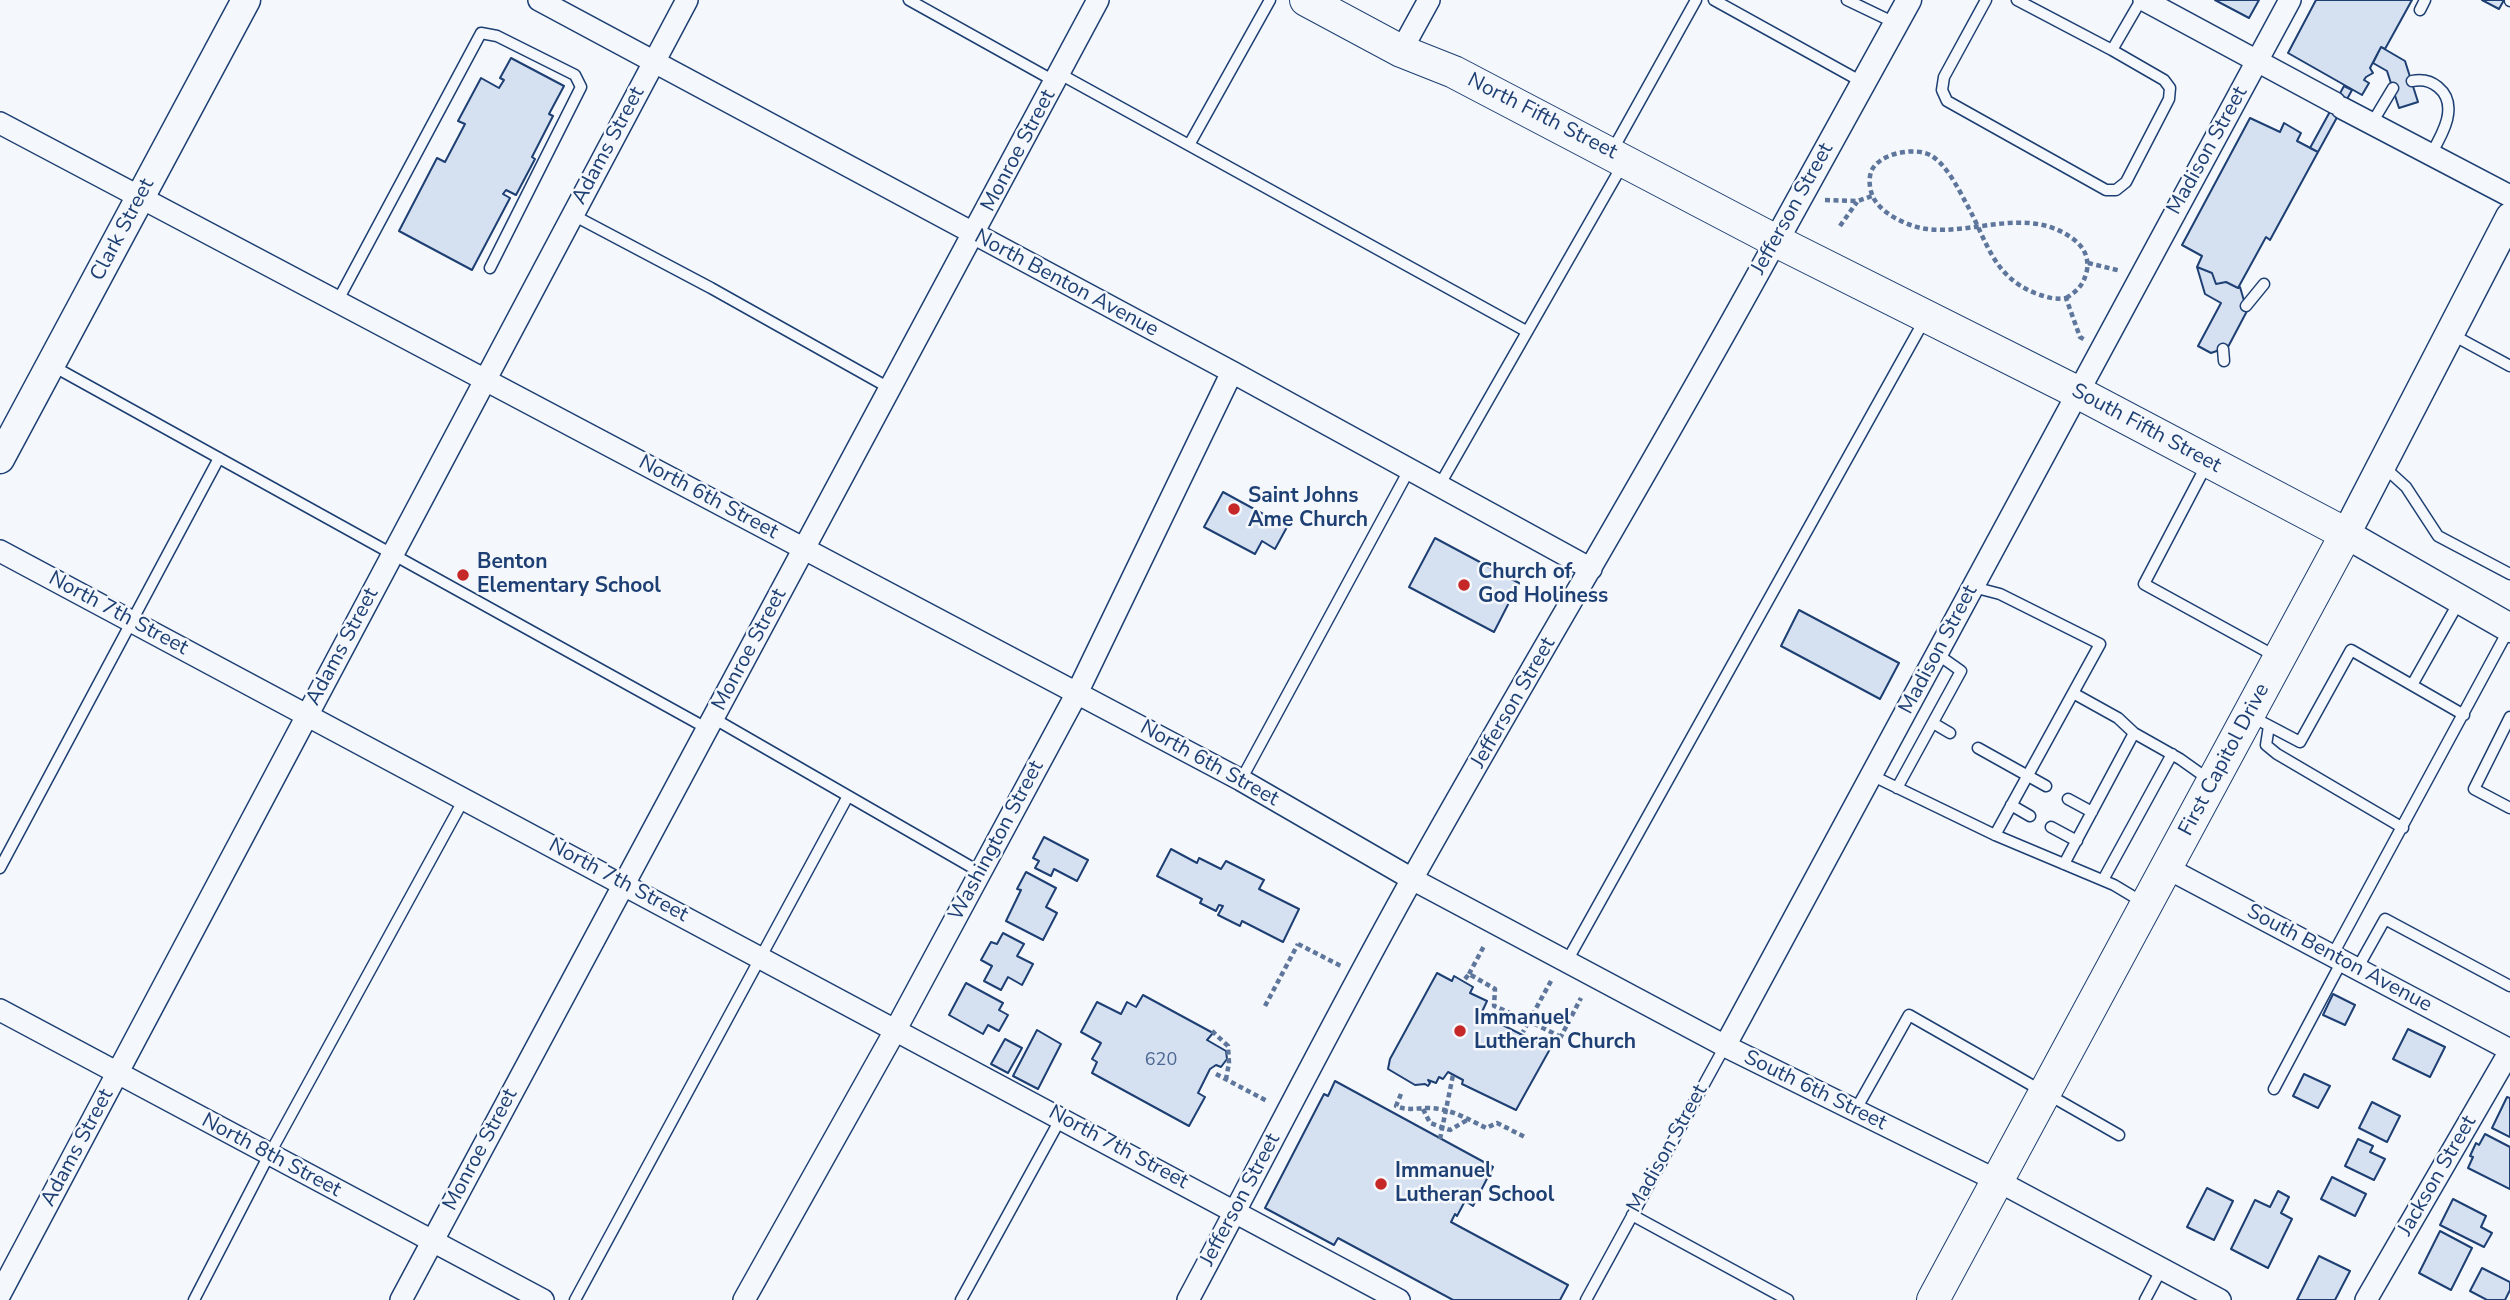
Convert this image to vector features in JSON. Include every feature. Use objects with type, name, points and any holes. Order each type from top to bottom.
[{"type":"main road","name":"Clark Street","points":[[0,459],[246,0]]},
{"type":"main road","name":"North Fifth Street","points":[[1306,0],[1401,51],[1454,72],[1618,156],[1776,241]]},
{"type":"main road","name":"First Capitol Drive","points":[[1933,1300],[2213,782],[2260,720],[2280,658],[2510,217]]},
{"type":"main road","name":"South Fifth Street","points":[[1776,241],[2208,461],[2346,534],[2510,628]]},
{"type":"street","name":"North Benton Avenue","points":[[539,0],[1232,372],[1591,569]]},
{"type":"street","name":"Adams Street","points":[[0,1294],[687,0]]},
{"type":"street","name":"Monroe Street","points":[[401,1300],[1098,0]]},
{"type":"street","points":[[1401,51],[1429,0]]},
{"type":"street","name":"Jefferson Street","points":[[1188,1300],[1412,879],[1591,569],[1909,0]]},
{"type":"street","name":"Madison Street","points":[[1725,1046],[2290,0]]},
{"type":"street","points":[[2148,1],[2510,196]]},
{"type":"street","name":"North 6th Street","points":[[0,123],[1241,780],[1412,879]]},
{"type":"street","name":"Washington Street","points":[[744,1300],[896,1029],[1077,693],[1232,372]]},
{"type":"street","name":"North 7th Street","points":[[0,551],[1399,1300]]},
{"type":"street","name":"South Benton Avenue","points":[[2167,868],[2510,1051]]},
{"type":"street","name":"South 6th Street","points":[[1412,879],[1725,1046],[1998,1181],[2220,1300]]},
{"type":"street","name":"North 8th Street","points":[[0,1010],[542,1300]]},
{"type":"street","name":"Jackson Street","points":[[2366,1300],[2510,1051]]},
{"type":"lane","points":[[909,0],[1189,145],[1526,331]]},
{"type":"lane","points":[[1189,145],[1270,0]]},
{"type":"lane","points":[[1438,486],[1526,331],[1696,0]]},
{"type":"lane","points":[[1714,0],[1862,82]]},
{"type":"lane","points":[[1847,0],[1895,23]]},
{"type":"lane","points":[[1986,0],[1944,77],[1942,90],[1947,101],[2106,190],[2116,190],[2126,183],[2169,99],[2170,88],[2164,80],[2112,50],[2017,0]]},
{"type":"lane","points":[[2112,50],[2148,1]]},
{"type":"lane","points":[[337,302],[481,33],[497,36],[575,75],[581,87],[490,268]]},
{"type":"lane","points":[[2412,81],[2432,82],[2447,98],[2447,120],[2431,154]]},
{"type":"lane","points":[[2372,123],[2393,88]]},
{"type":"lane","points":[[573,215],[711,288],[891,389]]},
{"type":"lane","points":[[2246,306],[2264,284]]},
{"type":"lane","points":[[1567,961],[1926,316]]},
{"type":"lane","points":[[2450,334],[2510,366]]},
{"type":"lane","points":[[2223,349],[2224,361]]},
{"type":"lane","points":[[51,365],[393,554],[848,796],[980,872]]},
{"type":"lane","points":[[0,868],[219,458]]},
{"type":"lane","points":[[2208,461],[2144,584],[2280,658]]},
{"type":"lane","points":[[2382,465],[2406,486],[2438,536],[2510,574]]},
{"type":"lane","points":[[1241,780],[1409,470]]},
{"type":"lane","points":[[1973,587],[2000,594],[2100,644],[1994,835]]},
{"type":"lane","points":[[2412,685],[2460,600]]},
{"type":"lane","points":[[2274,1089],[2344,962],[2403,828],[2510,628]]},
{"type":"lane","points":[[2260,720],[2300,742],[2351,650],[2464,715]]},
{"type":"lane","points":[[1897,788],[1961,671],[1937,654]]},
{"type":"lane","points":[[2073,693],[2118,718],[2134,733],[2172,754],[2213,782]]},
{"type":"lane","points":[[2510,717],[2474,789],[2510,808]]},
{"type":"lane","points":[[2260,720],[2266,745],[2277,754],[2403,828]]},
{"type":"lane","points":[[1933,723],[1950,733]]},
{"type":"lane","points":[[2064,864],[2134,733]]},
{"type":"lane","points":[[1978,748],[2046,786]]},
{"type":"lane","points":[[2103,880],[2139,806],[2172,754]]},
{"type":"lane","points":[[1871,775],[1994,835],[2103,880],[2146,904]]},
{"type":"lane","points":[[2106,787],[2116,793]]},
{"type":"lane","points":[[575,1300],[848,796]]},
{"type":"lane","points":[[194,1300],[269,1155],[464,799]]},
{"type":"lane","points":[[2068,799],[2092,812]]},
{"type":"lane","points":[[2011,805],[2030,816]]},
{"type":"lane","points":[[2051,827],[2077,841]]},
{"type":"lane","points":[[2344,962],[2385,919],[2510,986]]},
{"type":"lane","points":[[1854,1111],[1909,1015],[2119,1135]]},
{"type":"lane","name":"Madison Street","points":[[1586,1300],[1725,1046]]},
{"type":"lane","points":[[961,1300],[1061,1118]]},
{"type":"lane","points":[[1632,1216],[1788,1300]]},
{"type":"lane","points":[[2145,1300],[2161,1270]]},
{"type":"path","points":[[1977,226],[1958,187],[1931,155],[1898,153],[1884,156],[1871,172],[1872,196],[1879,206],[1890,214],[1924,229],[1941,230],[1977,226],[2015,223],[2051,227],[2079,243],[2086,253],[2088,263],[2085,280],[2076,292],[2066,298],[2055,299],[2025,289],[1998,266],[1977,226]]},
{"type":"path","points":[[1824,201],[1858,201],[1872,196]]},
{"type":"path","points":[[1840,226],[1858,201]]},
{"type":"path","points":[[2088,263],[2127,272]]},
{"type":"path","points":[[2066,298],[2080,337],[2088,343]]},
{"type":"path","points":[[1265,1006],[1297,943],[1341,966]]},
{"type":"path","points":[[1484,946],[1467,976],[1495,989],[1494,1006],[1561,1037]]},
{"type":"path","points":[[1523,1032],[1551,981]]},
{"type":"path","points":[[1556,1046],[1581,998]]},
{"type":"path","points":[[1212,1031],[1228,1046],[1226,1079]]},
{"type":"path","points":[[1216,1074],[1267,1101]]},
{"type":"path","points":[[1440,1139],[1453,1075]]},
{"type":"path","points":[[1401,1094],[1396,1105],[1414,1111],[1429,1108],[1461,1114],[1486,1128],[1497,1123],[1525,1137]]},
{"type":"path","points":[[1423,1109],[1430,1123],[1450,1130],[1469,1119]]},
{"type":"building","points":[[2215,0],[2259,0],[2249,18]]},
{"type":"building","points":[[2316,0],[2412,0],[2385,49],[2381,47],[2370,68],[2373,73],[2364,80],[2369,83],[2362,95],[2288,53]]},
{"type":"building","points":[[2482,0],[2504,0],[2499,9]]},
{"type":"building","points":[[2381,47],[2405,61],[2418,102],[2399,108],[2387,71],[2373,63]]},
{"type":"building","points":[[511,58],[564,86],[549,114],[553,116],[532,157],[535,159],[516,195],[506,190],[503,194],[510,198],[472,270],[399,231],[437,158],[445,162],[465,124],[458,121],[481,78],[499,88],[504,80],[500,78]]},
{"type":"building","points":[[2344,86],[2352,90],[2318,152],[2310,148]]},
{"type":"building","points":[[2250,118],[2280,132],[2284,123],[2301,133],[2297,141],[2318,152],[2270,240],[2266,237],[2238,288],[2226,282],[2216,284],[2212,273],[2197,267],[2202,256],[2182,245]]},
{"type":"building","points":[[2197,267],[2212,273],[2216,284],[2226,282],[2240,287],[2247,311],[2228,347],[2211,353],[2198,346],[2221,303],[2205,294]]},
{"type":"building","name":"Saint Johns Ame Church","points":[[1223,492],[1287,527],[1275,549],[1262,541],[1255,554],[1204,527]]},
{"type":"building","name":"Church of God Holiness","points":[[1435,538],[1519,583],[1494,632],[1409,587]]},
{"type":"building","points":[[1799,610],[1899,663],[1880,699],[1781,646]]},
{"type":"building","points":[[1044,837],[1088,860],[1077,881],[1054,869],[1051,876],[1035,868],[1039,861],[1033,858]]},
{"type":"building","points":[[1171,849],[1197,863],[1199,858],[1221,869],[1226,861],[1264,880],[1259,889],[1299,909],[1283,942],[1242,921],[1240,926],[1218,915],[1223,906],[1219,905],[1216,911],[1200,903],[1202,899],[1157,876]]},
{"type":"building","points":[[1026,872],[1056,888],[1046,907],[1057,913],[1043,940],[1006,921],[1021,890],[1017,889]]},
{"type":"building","points":[[1003,933],[1024,944],[1017,956],[1033,964],[1022,985],[1008,977],[1001,990],[984,981],[992,966],[981,960],[991,942],[997,944]]},
{"type":"building","name":"Immanuel Lutheran Church","points":[[1437,973],[1452,981],[1454,976],[1473,987],[1470,993],[1487,1001],[1481,1014],[1550,1049],[1516,1110],[1462,1084],[1463,1080],[1448,1072],[1443,1079],[1439,1077],[1436,1083],[1428,1080],[1428,1086],[1415,1085],[1388,1069],[1390,1059]]},
{"type":"building","points":[[966,983],[1003,1003],[999,1010],[1008,1015],[999,1031],[988,1025],[983,1034],[949,1015]]},
{"type":"building","points":[[2333,994],[2355,1005],[2345,1025],[2323,1015]]},
{"type":"building","points":[[1143,995],[1213,1033],[1207,1040],[1226,1051],[1227,1059],[1221,1067],[1216,1065],[1210,1069],[1198,1093],[1205,1097],[1189,1126],[1092,1073],[1097,1062],[1092,1059],[1101,1043],[1081,1032],[1097,1002],[1121,1014],[1127,1002],[1136,1007]]},
{"type":"building","points":[[2408,1029],[2445,1047],[2430,1077],[2393,1059]]},
{"type":"building","points":[[1037,1030],[1061,1044],[1038,1089],[1013,1076]]},
{"type":"building","points":[[1005,1039],[1022,1048],[1008,1073],[991,1064]]},
{"type":"building","points":[[2304,1074],[2330,1086],[2318,1108],[2293,1096]]},
{"type":"building","name":"Immanuel Lutheran School","points":[[1335,1081],[1493,1167],[1473,1206],[1465,1201],[1451,1222],[1568,1285],[1560,1300],[1453,1300],[1338,1238],[1334,1245],[1265,1208],[1324,1094],[1328,1096]]},
{"type":"building","points":[[2507,1097],[2510,1098],[2510,1137],[2492,1128]]},
{"type":"building","points":[[2372,1102],[2400,1116],[2387,1142],[2359,1128]]},
{"type":"building","points":[[2485,1134],[2510,1147],[2510,1189],[2468,1168],[2476,1143],[2479,1145]]},
{"type":"building","points":[[2358,1139],[2373,1146],[2370,1152],[2385,1159],[2374,1180],[2345,1166]]},
{"type":"building","points":[[2332,1177],[2366,1194],[2355,1216],[2321,1199]]},
{"type":"building","points":[[2207,1188],[2233,1201],[2214,1240],[2187,1227]]},
{"type":"building","points":[[2278,1191],[2289,1197],[2281,1213],[2292,1219],[2268,1268],[2231,1249],[2255,1200],[2270,1207]]},
{"type":"building","points":[[2453,1199],[2486,1216],[2481,1227],[2492,1233],[2484,1247],[2440,1225]]},
{"type":"building","points":[[2440,1231],[2472,1248],[2451,1290],[2419,1273]]},
{"type":"building","points":[[2319,1256],[2350,1271],[2335,1300],[2297,1300]]},
{"type":"building","points":[[2482,1268],[2510,1282],[2510,1290],[2505,1300],[2487,1300],[2470,1291]]},
{"type":"place","name":"Saint Johns Ame Church","points":[[1234,509]]},
{"type":"place","name":"Benton Elementary School","points":[[463,575]]},
{"type":"place","name":"Church of God Holiness","points":[[1464,585]]},
{"type":"place","name":"Immanuel Lutheran Church","points":[[1460,1031]]},
{"type":"place","name":"Immanuel Lutheran School","points":[[1381,1184]]}]
